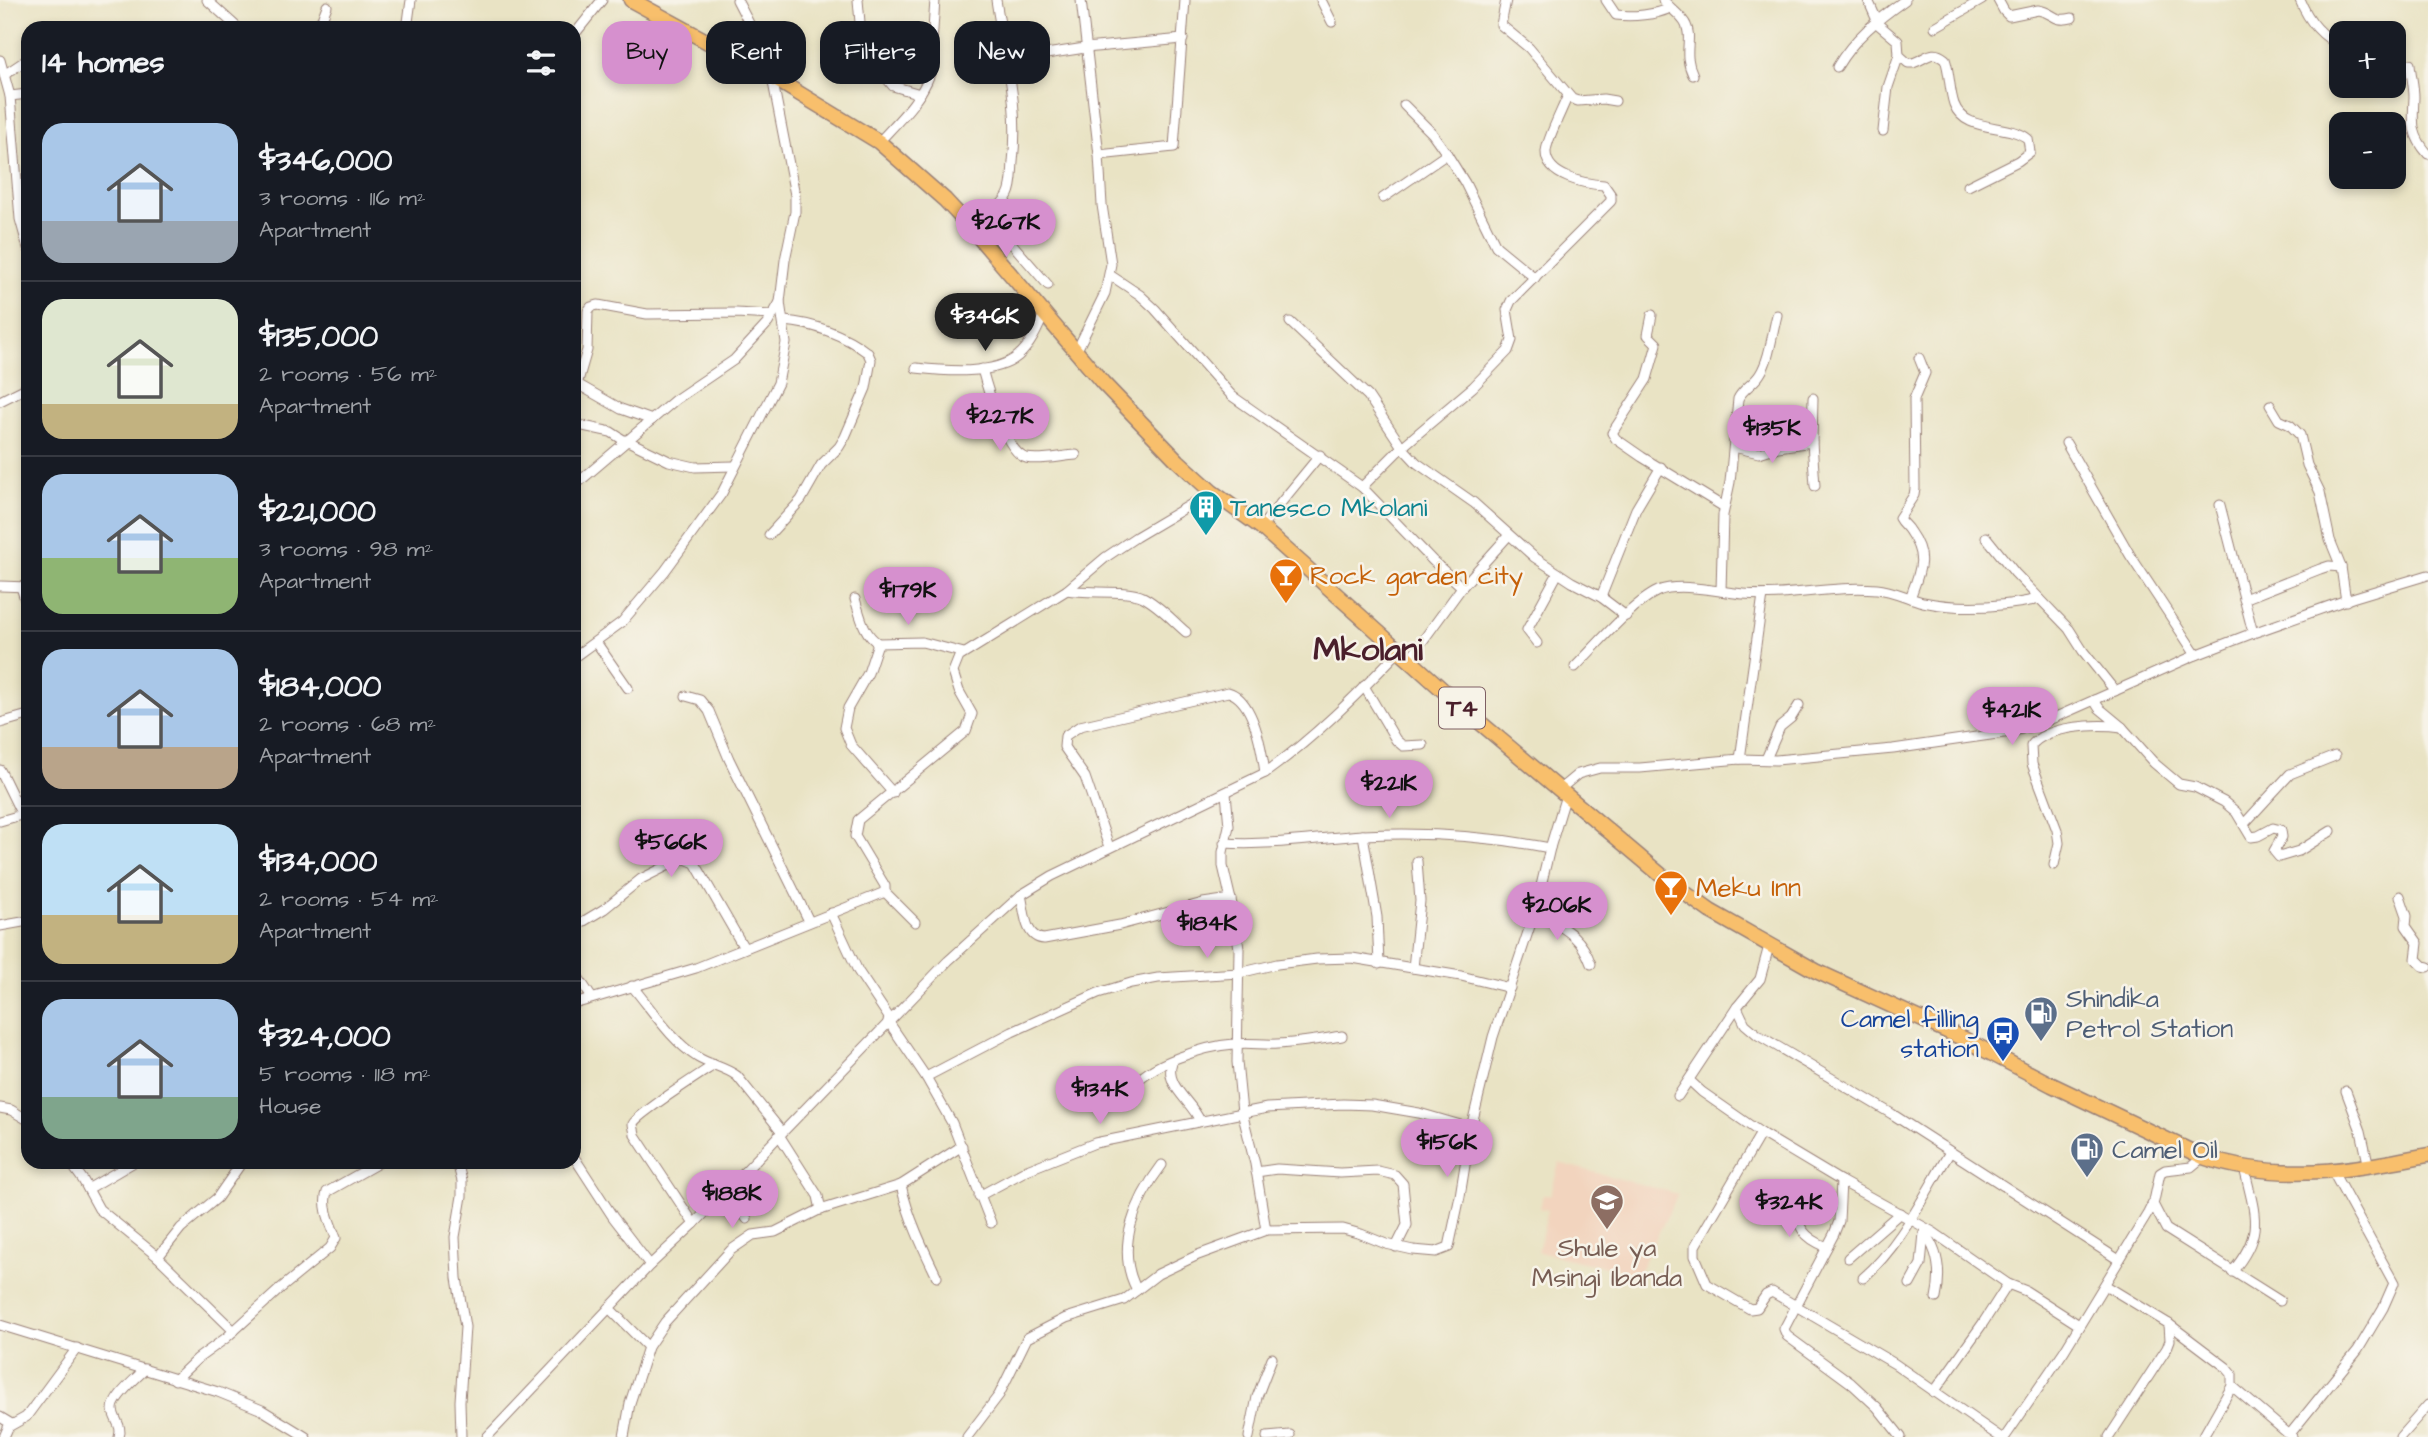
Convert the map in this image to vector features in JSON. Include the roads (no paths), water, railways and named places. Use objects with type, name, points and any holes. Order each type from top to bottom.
[{"type":"highway","name":"T4","points":[[631,0],[706,41]]},
{"type":"highway","name":"T4","points":[[784,84],[879,142],[945,200],[1142,426],[1212,492],[1261,527],[1403,656],[1668,881],[1710,911],[1816,971],[1962,1038],[2052,1085],[2203,1157],[2276,1173],[2333,1172],[2428,1155]]},
{"type":"street","points":[[207,0],[230,21]]},
{"type":"street","points":[[408,21],[411,0]]},
{"type":"street","points":[[581,26],[602,0]]},
{"type":"street","points":[[737,0],[748,21]]},
{"type":"street","points":[[858,0],[862,45],[867,55],[893,86],[920,94]]},
{"type":"street","points":[[879,142],[920,94],[930,74],[936,0]]},
{"type":"street","points":[[996,0],[1000,21]]},
{"type":"street","points":[[1076,352],[1105,293],[1110,275],[1082,0]]},
{"type":"street","points":[[1098,155],[1174,147],[1185,0]]},
{"type":"street","points":[[1321,0],[1332,22]]},
{"type":"street","points":[[1506,0],[1501,25],[1529,48],[1568,95],[1578,101],[1615,101]]},
{"type":"street","points":[[1606,0],[1616,15],[1663,12],[1670,8]]},
{"type":"street","points":[[1663,0],[1682,18],[1688,28],[1686,59],[1693,75]]},
{"type":"street","points":[[1868,0],[1876,20],[1898,40],[1899,55],[1888,87],[1883,131]]},
{"type":"street","points":[[1837,67],[1844,55],[1876,20],[1905,0]]},
{"type":"street","points":[[1935,27],[1982,0]]},
{"type":"street","points":[[1998,0],[2009,16],[2042,10],[2056,19],[2072,18]]},
{"type":"street","points":[[2300,0],[2317,28],[2329,38]]},
{"type":"street","points":[[320,21],[327,6]]},
{"type":"street","points":[[1050,53],[1183,39]]},
{"type":"street","points":[[1899,55],[1908,63],[1928,54],[1936,53],[1943,57],[1947,62],[1955,106],[1963,116],[1970,121],[2019,134],[2028,139],[2029,152],[2018,161],[1968,186]]},
{"type":"street","points":[[0,60],[3,79],[10,96],[21,211]]},
{"type":"street","points":[[2410,64],[2414,98],[2412,122],[2428,154]]},
{"type":"street","points":[[3,79],[21,65]]},
{"type":"street","points":[[581,652],[622,621],[665,570],[722,493],[778,383],[786,343],[780,302],[796,195],[773,84]]},
{"type":"street","points":[[972,229],[1009,194],[1016,113],[1011,84]]},
{"type":"street","points":[[10,96],[21,95]]},
{"type":"street","points":[[1362,487],[1402,447],[1473,387],[1508,351],[1512,340],[1507,310],[1511,302],[1611,201],[1612,195],[1604,185],[1566,177],[1557,171],[1547,158],[1547,146],[1568,95]]},
{"type":"street","points":[[1404,105],[1432,133],[1447,154],[1465,183],[1496,246],[1535,278]]},
{"type":"street","points":[[1383,198],[1447,154]]},
{"type":"street","points":[[992,211],[1013,245],[1048,285]]},
{"type":"street","points":[[1110,275],[1147,302],[1232,396],[1320,455],[1362,487],[1433,561],[1462,587]]},
{"type":"street","points":[[581,480],[675,400],[734,360],[780,302]]},
{"type":"street","points":[[581,376],[587,350],[588,311],[591,307],[598,305],[648,314],[772,315]]},
{"type":"street","points":[[916,368],[945,371],[982,369],[1019,355],[1035,335],[1044,314]]},
{"type":"street","points":[[1652,315],[1648,335],[1657,344],[1651,370],[1612,433],[1616,439],[1724,507]]},
{"type":"street","points":[[1721,591],[1724,507],[1730,482],[1739,396],[1755,382],[1762,371],[1777,315]]},
{"type":"street","points":[[769,535],[801,500],[821,465],[845,437],[866,388],[871,360],[868,354],[853,343],[832,332],[798,322],[784,321]]},
{"type":"street","points":[[1290,322],[1368,396],[1402,447],[1417,463],[1474,503],[1508,535],[1558,573],[1601,597],[1626,616]]},
{"type":"street","points":[[1910,598],[1923,564],[1911,532],[1899,518],[1915,489],[1914,399],[1925,373],[1919,358]]},
{"type":"street","points":[[982,369],[1000,421],[1018,453],[1024,458],[1076,455]]},
{"type":"street","points":[[581,386],[628,413],[652,420]]},
{"type":"street","points":[[0,401],[21,390]]},
{"type":"street","points":[[1813,398],[1815,486]]},
{"type":"street","points":[[2270,405],[2278,420],[2300,435],[2307,465],[2320,492],[2346,601]]},
{"type":"street","points":[[581,426],[611,432],[669,461],[695,467],[734,466]]},
{"type":"street","points":[[1734,447],[1759,453],[1812,442]]},
{"type":"street","points":[[2066,443],[2123,545],[2196,655]]},
{"type":"street","points":[[1261,527],[1320,455]]},
{"type":"street","points":[[1601,597],[1636,509],[1661,467]]},
{"type":"street","points":[[915,922],[886,892],[886,887],[855,836],[855,828],[859,820],[966,730],[971,715],[953,672],[959,657],[1067,590],[1126,544],[1212,492]]},
{"type":"street","points":[[2220,505],[2253,633]]},
{"type":"street","points":[[486,1437],[889,1020],[1021,895],[1109,847],[1265,773],[1291,754],[1364,687],[1403,656],[1508,535]]},
{"type":"street","points":[[1986,537],[2015,573],[2069,629],[2083,652],[2115,691]]},
{"type":"street","points":[[2244,599],[2329,566],[2340,567]]},
{"type":"street","points":[[1537,643],[1527,630],[1558,573]]},
{"type":"street","points":[[967,1437],[999,1395],[1027,1338],[1066,1318],[1124,1300],[1158,1274],[1181,1263],[1266,1230],[1343,1229],[1396,1247],[1436,1252],[1448,1247],[1460,1196],[1471,1128],[1493,1037],[1535,911],[1563,792],[1572,777],[1587,770],[1740,759],[1776,760],[1893,749],[2011,732],[2040,724],[2196,655],[2253,633],[2428,575]]},
{"type":"street","points":[[0,586],[21,587]]},
{"type":"street","points":[[1576,667],[1626,616],[1655,592],[1665,589],[1763,595],[1878,589],[1946,605],[1974,606],[2005,606],[2040,599]]},
{"type":"street","points":[[1067,590],[1134,594],[1154,604],[1186,632]]},
{"type":"street","points":[[1740,759],[1763,595]]},
{"type":"street","points":[[855,599],[866,630],[873,640],[922,642],[964,653]]},
{"type":"street","points":[[596,642],[628,688]]},
{"type":"street","points":[[878,642],[868,673],[848,708],[844,728],[851,745],[893,793]]},
{"type":"street","points":[[1364,687],[1396,740],[1403,746],[1423,745]]},
{"type":"street","points":[[1109,847],[1085,777],[1064,747],[1065,736],[1080,726],[1228,692],[1240,698],[1251,716],[1265,773]]},
{"type":"street","points":[[686,696],[700,700],[709,711],[729,759],[809,921]]},
{"type":"street","points":[[2094,700],[2154,763],[2179,785],[2195,787],[2224,802],[2239,816],[2248,835],[2254,838],[2273,828],[2281,830],[2282,837],[2274,851],[2279,857],[2290,855],[2331,831]]},
{"type":"street","points":[[1766,759],[1780,727],[1791,718],[1799,705]]},
{"type":"street","points":[[0,723],[21,717]]},
{"type":"street","points":[[2054,865],[2059,843],[2057,830],[2032,764],[2031,746],[2039,738],[2071,729],[2109,725],[2122,727]]},
{"type":"street","points":[[2244,824],[2290,774],[2335,756]]},
{"type":"street","points":[[0,770],[21,807]]},
{"type":"street","points":[[1226,793],[1229,826],[1224,843],[1223,866],[1239,949],[1236,1043],[1242,1112],[1266,1230]]},
{"type":"street","points":[[0,821],[21,815]]},
{"type":"street","points":[[1224,843],[1436,834],[1550,848]]},
{"type":"street","points":[[1363,835],[1377,917],[1379,964]]},
{"type":"street","points":[[581,924],[641,879],[683,858],[695,863],[744,948]]},
{"type":"street","points":[[1413,968],[1420,901],[1417,861]]},
{"type":"street","points":[[581,1002],[696,968],[886,892]]},
{"type":"street","points":[[1021,895],[1030,932],[1037,939],[1120,925],[1203,903],[1231,899]]},
{"type":"street","points":[[2400,896],[2407,916],[2406,926],[2418,943],[2416,960],[2428,967]]},
{"type":"street","points":[[1535,911],[1572,933],[1581,942],[1591,964]]},
{"type":"street","points":[[831,913],[858,971],[926,1077],[962,1146],[991,1223]]},
{"type":"street","points":[[0,926],[21,922]]},
{"type":"street","points":[[1678,1096],[1737,1007],[1760,979],[1769,946]]},
{"type":"street","points":[[926,1077],[1012,1032],[1098,993],[1158,978],[1239,973],[1277,964],[1352,958],[1510,988]]},
{"type":"street","points":[[581,982],[592,998]]},
{"type":"street","points":[[632,986],[672,1037],[698,1058],[728,1069],[737,1076],[781,1133],[818,1196],[821,1210]]},
{"type":"street","points":[[1737,1007],[1745,1024],[1758,1035],[1892,1114],[2119,1260]]},
{"type":"street","points":[[1131,1089],[1140,1078],[1208,1048],[1236,1043],[1277,1044],[1342,1036]]},
{"type":"street","points":[[1172,1062],[1169,1072],[1172,1082],[1200,1121]]},
{"type":"street","points":[[694,1224],[635,1135],[633,1125],[646,1111],[714,1065]]},
{"type":"street","points":[[1689,1080],[1762,1133],[1909,1218],[2007,1284],[2034,1296],[2079,1325]]},
{"type":"street","points":[[2346,1091],[2361,1131],[2369,1167]]},
{"type":"street","points":[[979,1196],[1027,1170],[1095,1143],[1242,1112],[1343,1104],[1372,1105],[1419,1113],[1471,1128]]},
{"type":"street","points":[[0,1108],[21,1116]]},
{"type":"street","points":[[1762,1133],[1695,1246],[1695,1256],[1707,1284],[1750,1309],[1758,1308],[1769,1293],[1796,1306],[1895,1364],[2002,1437],[2105,1285],[2153,1204],[2160,1173],[2191,1167],[2203,1157]]},
{"type":"street","points":[[624,1437],[630,1403],[648,1348],[665,1322],[730,1250],[753,1235],[775,1232],[802,1217],[901,1185],[962,1146]]},
{"type":"street","points":[[1863,1278],[1891,1250],[1950,1152]]},
{"type":"street","points":[[1137,1290],[1129,1269],[1129,1233],[1148,1184],[1162,1165]]},
{"type":"street","points":[[2232,1272],[2252,1244],[2255,1230],[2255,1216],[2244,1167]]},
{"type":"street","points":[[581,1168],[650,1265]]},
{"type":"street","points":[[75,1169],[99,1209],[158,1257],[234,1331]]},
{"type":"street","points":[[88,1189],[122,1169]]},
{"type":"street","points":[[158,1257],[181,1228],[217,1198],[237,1169]]},
{"type":"street","points":[[175,1380],[334,1244],[336,1238],[327,1214],[327,1192],[368,1169]]},
{"type":"street","points":[[459,1169],[462,1196],[455,1237],[457,1278],[465,1326],[461,1437]]},
{"type":"street","points":[[1256,1172],[1277,1169],[1340,1173],[1378,1171],[1395,1175],[1403,1184],[1407,1225],[1396,1247]]},
{"type":"street","points":[[2232,1386],[2291,1436],[2358,1350],[2383,1308],[2394,1283],[2333,1172]]},
{"type":"street","points":[[1841,1181],[1839,1221],[1784,1329],[1787,1336],[1851,1383],[1901,1437]]},
{"type":"street","points":[[901,1185],[921,1244],[937,1278]]},
{"type":"street","points":[[726,1190],[747,1219]]},
{"type":"street","points":[[1792,1198],[1803,1233],[1812,1241],[1827,1247]]},
{"type":"street","points":[[2153,1204],[2166,1229],[2280,1301]]},
{"type":"street","points":[[1848,1258],[1900,1213]]},
{"type":"street","points":[[1910,1284],[1921,1264],[1924,1230]]},
{"type":"street","points":[[1924,1230],[1939,1260],[1937,1298]]},
{"type":"street","points":[[1934,1392],[1983,1324],[2007,1284]]},
{"type":"street","points":[[2105,1285],[2169,1324],[2232,1374],[2232,1386],[2203,1437]]},
{"type":"street","points":[[609,1308],[648,1348]]},
{"type":"street","points":[[2109,1437],[2167,1348],[2170,1340],[2169,1324]]},
{"type":"street","points":[[0,1325],[218,1392],[262,1410],[306,1437]]},
{"type":"street","points":[[4,1437],[10,1426],[26,1417],[77,1349]]},
{"type":"street","points":[[1249,1437],[1257,1397],[1272,1359]]},
{"type":"street","points":[[119,1437],[121,1428],[113,1411],[115,1400],[145,1369]]},
{"type":"street","points":[[2400,1437],[2428,1405]]},
{"type":"street","points":[[0,1417],[8,1421],[10,1426]]},
{"type":"street","points":[[1267,1437],[1290,1435]]},
{"type":"place","name":"Tanesco Mkolani","points":[[1206,537]]},
{"type":"place","name":"Rock garden city","points":[[1286,605]]},
{"type":"place","name":"Meku Inn","points":[[1671,917]]},
{"type":"place","name":"Shindika Petrol Station","points":[[2041,1043]]},
{"type":"place","name":"Camel filling station","points":[[2003,1063]]},
{"type":"place","name":"Camel Oil","points":[[2087,1179]]},
{"type":"place","name":"Shule ya Msingi Ibanda","points":[[1607,1231]]},
{"type":"district","name":"Mkolani","points":[[1368,648]]}]
